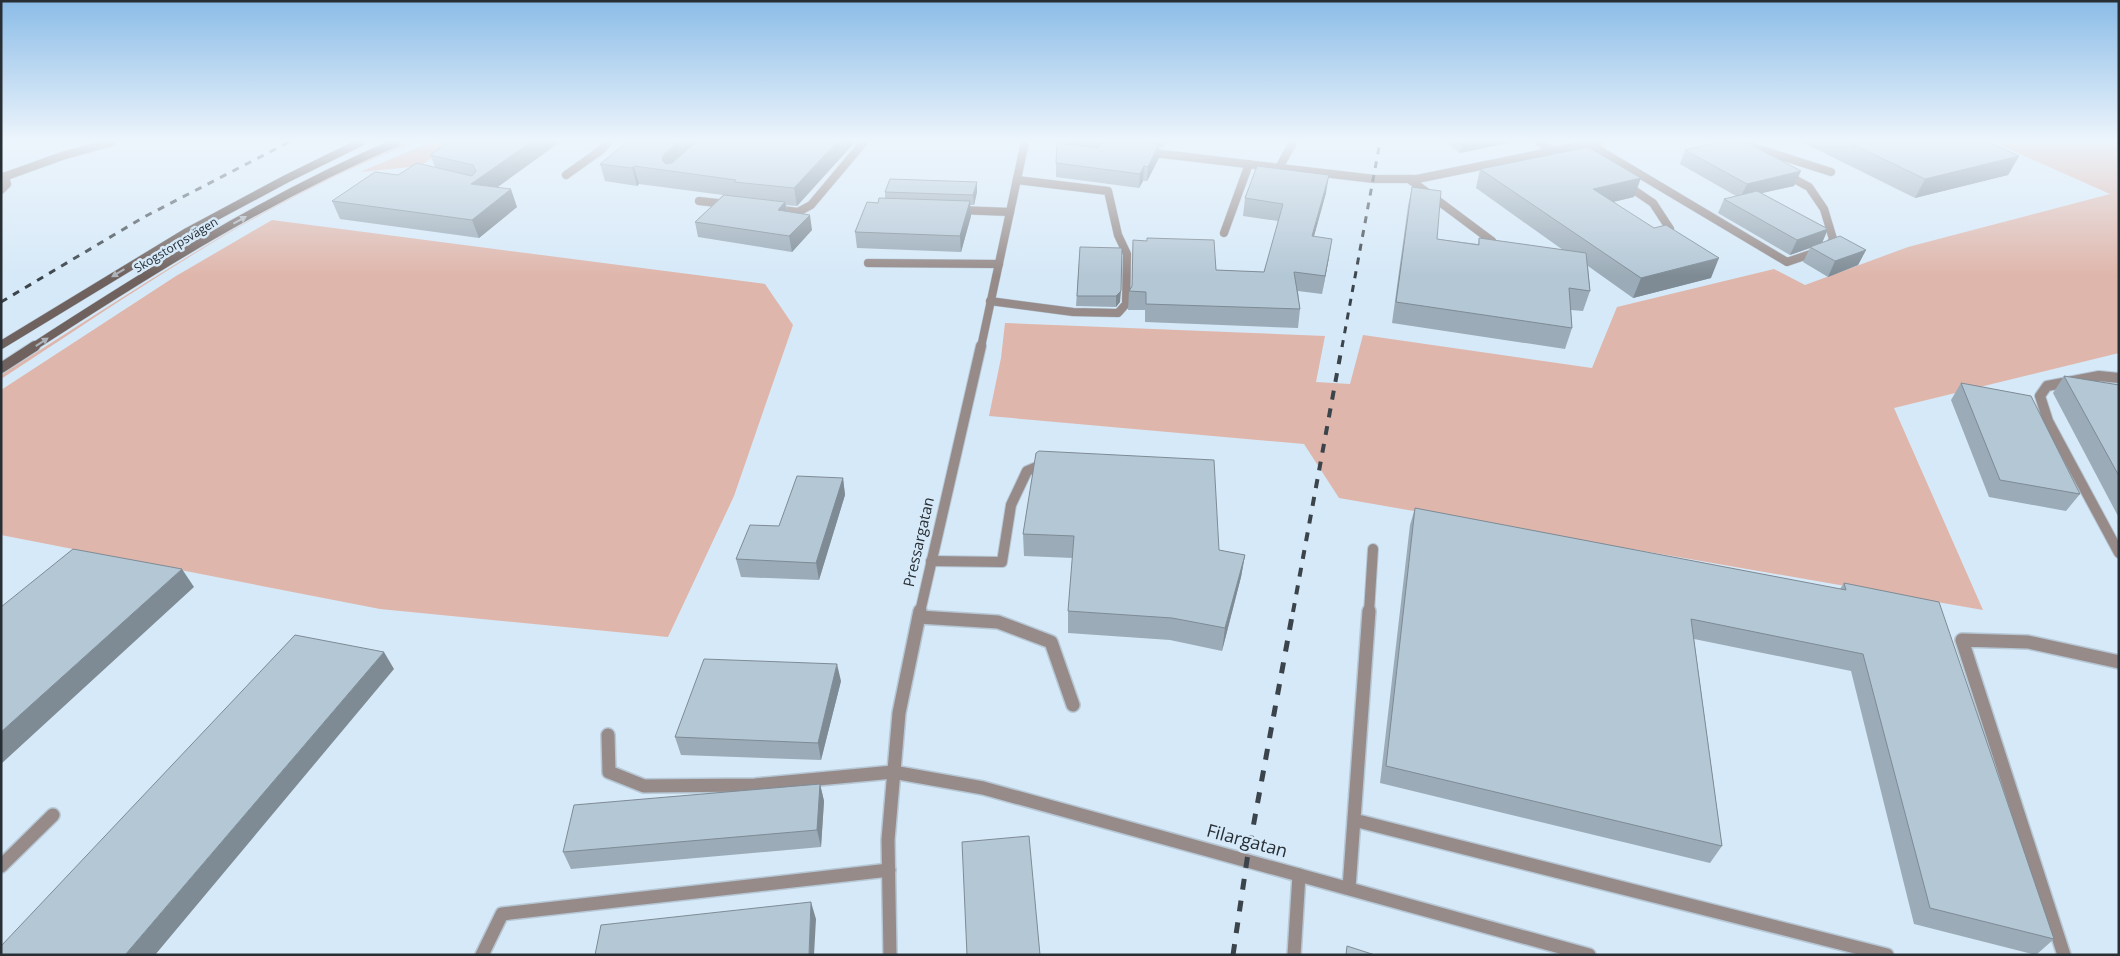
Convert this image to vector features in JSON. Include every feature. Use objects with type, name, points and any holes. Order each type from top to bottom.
[{"type":"main road","name":"Skogstorpsvägen","points":[[1,345],[187,232],[272,187]]},
{"type":"main road","name":"Skogstorpsvägen","points":[[1,368],[228,226],[303,187]]},
{"type":"street","points":[[768,209],[798,212],[811,205],[826,187]]},
{"type":"street","name":"Pressargatan","points":[[890,955],[888,840],[899,713],[931,561],[1016,187]]},
{"type":"street","points":[[990,301],[1073,312],[1118,313],[1126,304],[1126,254],[1118,236],[1108,191],[1072,187]]},
{"type":"street","points":[[1224,233],[1241,187]]},
{"type":"street","points":[[1419,187],[1492,241]]},
{"type":"street","points":[[1628,187],[1653,203],[1670,229]]},
{"type":"street","points":[[1661,187],[1787,262],[1828,248],[1833,239],[1824,209],[1808,187]]},
{"type":"street","points":[[700,201],[739,206]]},
{"type":"street","points":[[950,210],[1010,212]]},
{"type":"street","points":[[868,262],[999,264]]},
{"type":"street","points":[[2119,378],[2099,376],[2048,386],[2040,396],[2048,421],[2119,553]]},
{"type":"street","points":[[931,561],[1002,562],[1011,505],[1027,471],[1046,463],[1055,463]]},
{"type":"street","points":[[1349,888],[1373,549]]},
{"type":"street","points":[[919,617],[998,622],[1051,642],[1073,705]]},
{"type":"street","points":[[2064,955],[1962,640],[2028,642],[2119,662]]},
{"type":"street","name":"Filargatan","points":[[608,735],[609,772],[644,786],[755,785],[893,772],[983,788],[1589,955]]},
{"type":"street","points":[[1,866],[53,815]]},
{"type":"street","points":[[1354,820],[1887,955]]},
{"type":"street","points":[[482,955],[502,914],[889,870]]},
{"type":"street","points":[[1294,955],[1299,875]]},
{"type":"shaded area","points":[[314,187],[254,218],[202,249],[1,379],[1,375],[149,280],[250,220]]},
{"type":"shaded area","points":[[2093,187],[2119,187],[2119,353],[1894,408],[1983,610],[1339,498],[1304,444],[989,416],[1001,358],[1005,323],[1325,336],[1316,382],[1350,384],[1363,335],[1592,368],[1617,307],[1774,269],[1805,285],[1908,247],[2110,194]]},
{"type":"shaded area","points":[[272,220],[765,284],[793,325],[734,496],[668,637],[380,609],[1,535],[1,390],[176,276]]},
{"type":"building","points":[[353,187],[492,187],[511,189],[472,220],[332,201]]},
{"type":"building","points":[[887,187],[976,187],[973,195],[885,192]]},
{"type":"building","points":[[1249,187],[1326,187],[1312,236],[1332,239],[1325,276],[1294,272],[1300,309],[1146,304],[1146,292],[1129,291],[1132,286],[1133,240],[1147,241],[1147,238],[1214,240],[1216,270],[1264,272],[1283,204],[1245,198]]},
{"type":"building","points":[[1412,187],[1441,191],[1437,239],[1479,245],[1479,238],[1586,253],[1590,291],[1569,288],[1572,328],[1396,302]]},
{"type":"building","points":[[1506,187],[1603,187],[1593,189],[1654,228],[1666,225],[1719,258],[1641,278]]},
{"type":"building","points":[[1757,191],[1828,229],[1797,240],[1724,199]]},
{"type":"building","points":[[724,195],[785,202],[778,210],[810,215],[789,236],[695,222]]},
{"type":"building","points":[[879,198],[970,201],[960,236],[855,232],[867,202],[878,203]]},
{"type":"building","points":[[1840,236],[1866,250],[1835,261],[1810,247]]},
{"type":"building","points":[[1080,247],[1122,248],[1121,291],[1116,296],[1077,296]]},
{"type":"building","points":[[2064,376],[2119,385],[2119,476]]},
{"type":"building","points":[[1961,383],[2031,396],[2080,494],[2000,480]]},
{"type":"building","points":[[1039,451],[1214,460],[1219,550],[1245,555],[1225,628],[1172,618],[1068,611],[1074,536],[1023,534],[1036,453]]},
{"type":"building","points":[[797,476],[843,478],[816,563],[736,559],[750,525],[779,526]]},
{"type":"building","points":[[1415,508],[1846,590],[1844,583],[1939,602],[2054,939],[1930,908],[1863,654],[1691,619],[1722,846],[1386,766]]},
{"type":"building","points":[[73,549],[182,569],[1,732],[1,607]]},
{"type":"building","points":[[295,635],[384,652],[125,955],[1,955],[1,946]]},
{"type":"building","points":[[704,659],[837,664],[818,743],[675,737]]},
{"type":"building","points":[[820,784],[817,830],[563,852],[574,805]]},
{"type":"building","points":[[1029,836],[1040,955],[967,955],[962,842]]},
{"type":"building","points":[[811,902],[809,955],[595,955],[601,925]]},
{"type":"building","points":[[1347,946],[1375,955],[1346,955]]},
{"type":"railway","points":[[1,302],[144,217],[203,187]]},
{"type":"railway","points":[[1342,347],[1372,187]]},
{"type":"railway","points":[[1293,612],[1342,346]]},
{"type":"railway","points":[[1233,955],[1247,860],[1293,611]]}]
